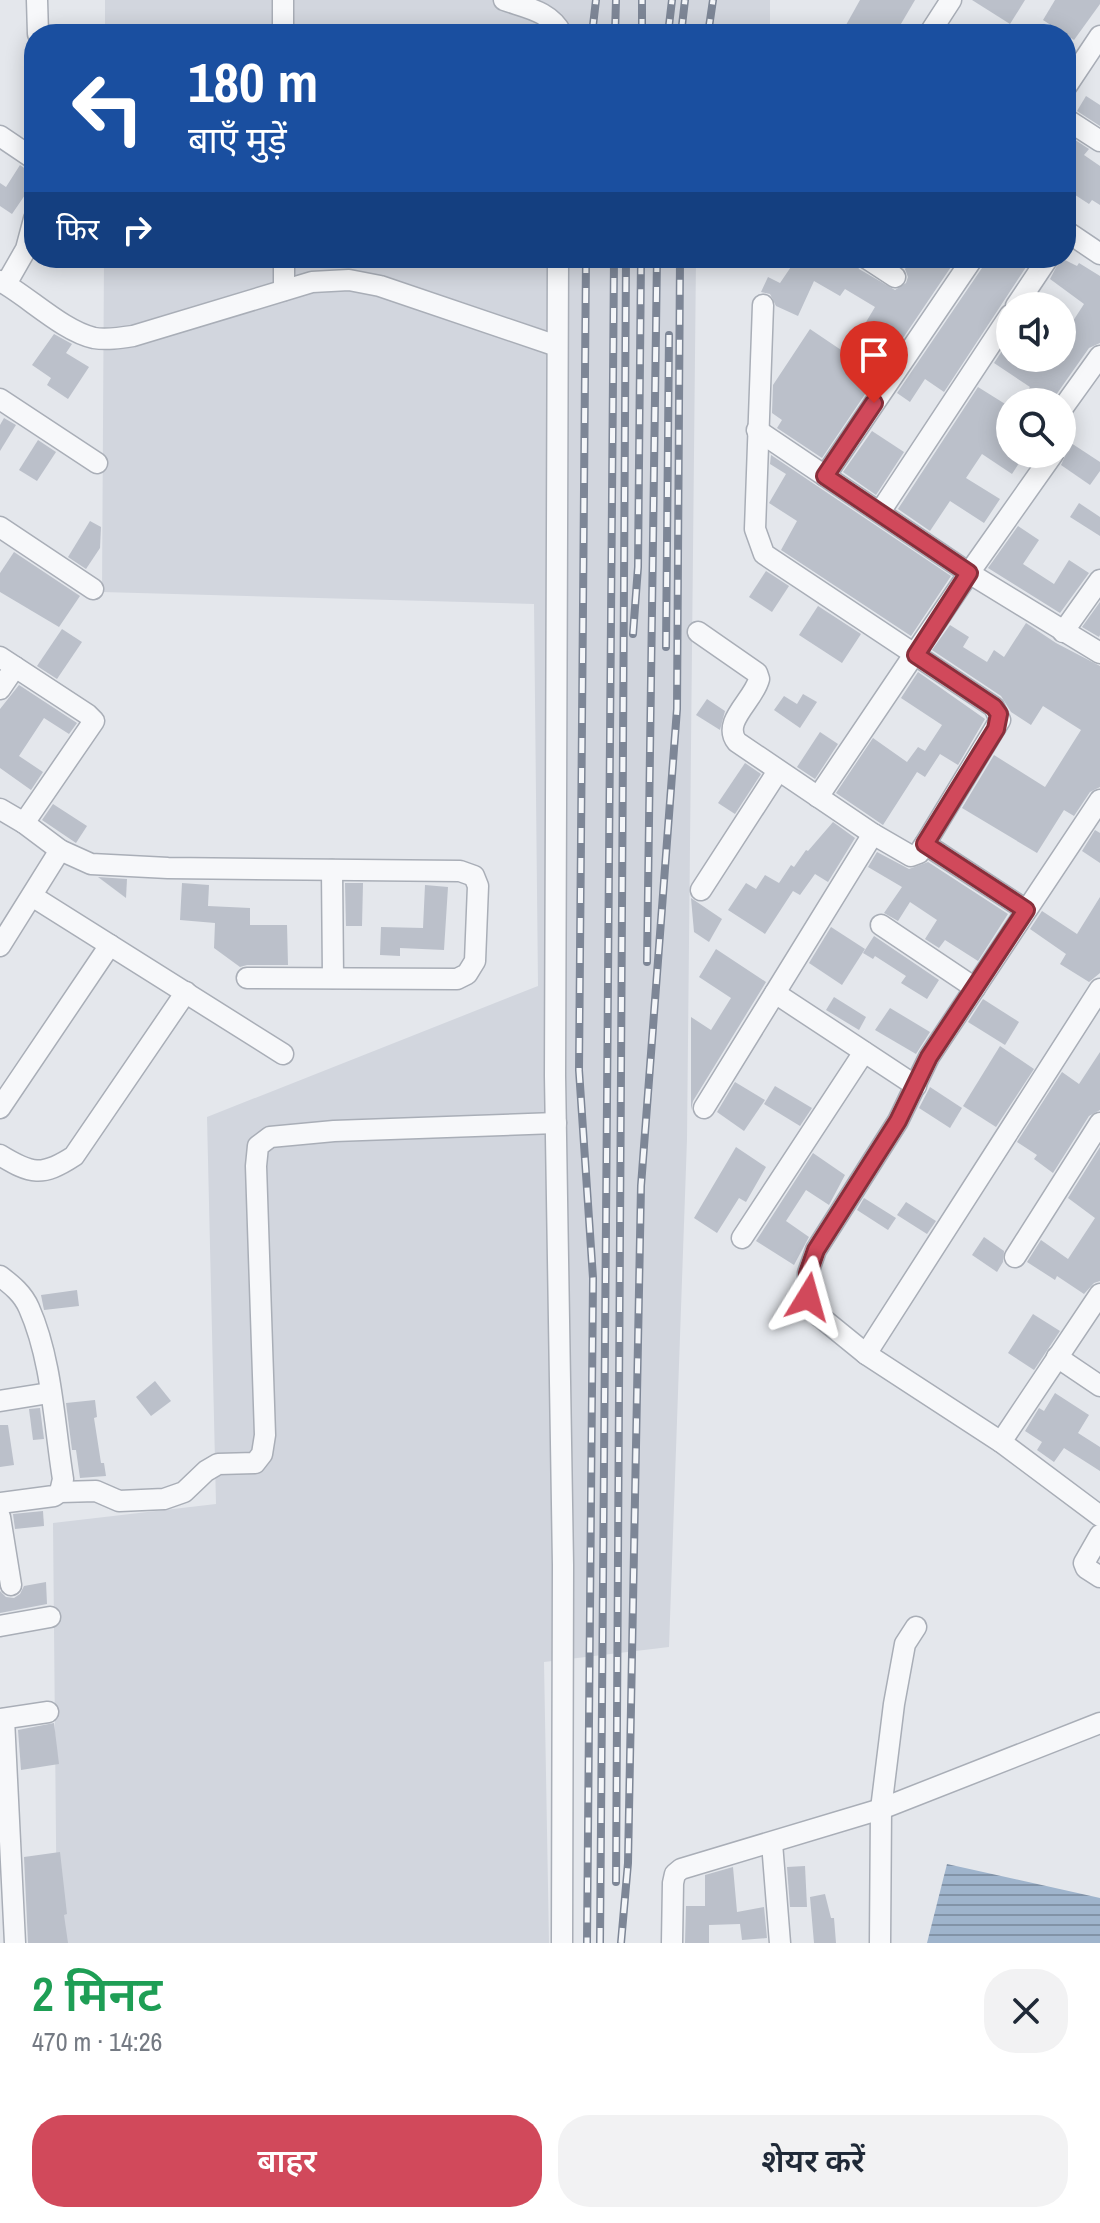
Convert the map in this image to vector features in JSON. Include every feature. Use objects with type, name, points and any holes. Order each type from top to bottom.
[{"type":"street","points":[[37,0],[38,24]]},
{"type":"street","points":[[283,0],[283,24]]},
{"type":"street","points":[[504,0],[547,15],[557,24]]},
{"type":"street","points":[[935,24],[951,0]]},
{"type":"street","points":[[1076,72],[1100,36]]},
{"type":"street","points":[[1076,125],[1100,141]]},
{"type":"street","points":[[0,136],[24,152]]},
{"type":"street","points":[[1076,238],[1100,254]]},
{"type":"street","points":[[24,252],[3,282],[79,333],[96,338],[133,336],[312,282],[349,280],[380,286],[557,346]]},
{"type":"street","points":[[284,268],[284,290]]},
{"type":"street","points":[[558,268],[556,1123],[563,1565],[562,1943]]},
{"type":"street","points":[[881,268],[895,277]]},
{"type":"street","points":[[825,476],[966,268]]},
{"type":"street","points":[[1025,292],[1041,268]]},
{"type":"street","points":[[698,632],[757,673],[758,684],[731,728],[737,742],[873,834],[911,856],[919,853],[925,844],[1000,720],[994,707],[764,554],[755,529],[763,305]]},
{"type":"street","points":[[880,512],[996,336]]},
{"type":"street","points":[[1076,389],[1100,356]]},
{"type":"street","points":[[0,399],[97,463]]},
{"type":"street","points":[[757,430],[969,573],[1100,653]]},
{"type":"street","points":[[818,797],[1043,468]]},
{"type":"street","points":[[0,527],[93,589]]},
{"type":"street","points":[[1063,632],[1100,580]]},
{"type":"street","points":[[0,689],[7,662],[94,721],[24,823]]},
{"type":"street","points":[[701,890],[778,771]]},
{"type":"street","points":[[1100,800],[929,1057],[898,1121],[816,1250],[808,1273],[808,1297],[818,1315],[866,1354],[1001,1442],[1100,1516]]},
{"type":"street","points":[[0,809],[60,850],[91,864],[460,871],[474,876],[478,886],[475,961],[467,974],[457,979],[247,978]]},
{"type":"street","points":[[704,1108],[873,834]]},
{"type":"street","points":[[925,844],[1026,910]]},
{"type":"street","points":[[0,946],[60,850]]},
{"type":"street","points":[[332,870],[333,978]]},
{"type":"street","points":[[32,896],[283,1054]]},
{"type":"street","points":[[881,925],[975,988]]},
{"type":"street","points":[[0,1108],[110,945]]},
{"type":"street","points":[[866,1354],[1100,989]]},
{"type":"street","points":[[0,1155],[27,1171],[57,1167],[74,1156],[186,992]]},
{"type":"street","points":[[775,993],[916,1086]]},
{"type":"street","points":[[742,1238],[864,1052]]},
{"type":"street","points":[[0,1503],[54,1496],[60,1492],[96,1491],[126,1501],[164,1499],[184,1492],[218,1464],[255,1463],[262,1454],[265,1435],[258,1146],[270,1137],[334,1131],[556,1123]]},
{"type":"street","points":[[1015,1257],[1100,1123]]},
{"type":"street","points":[[0,1276],[29,1307],[41,1349],[63,1479],[60,1492]]},
{"type":"street","points":[[1001,1442],[1100,1294]]},
{"type":"street","points":[[1057,1357],[1100,1386]]},
{"type":"street","points":[[0,1401],[49,1393]]},
{"type":"street","points":[[0,1517],[11,1585]]},
{"type":"street","points":[[1100,1535],[1084,1563],[1086,1568],[1100,1577]]},
{"type":"street","points":[[0,1626],[50,1617]]},
{"type":"street","points":[[880,1943],[881,1809],[905,1644],[916,1627]]},
{"type":"street","points":[[15,1943],[7,1916],[2,1719],[48,1712]]},
{"type":"street","points":[[672,1943],[675,1874],[681,1869],[881,1809],[1100,1723]]},
{"type":"street","points":[[772,1843],[780,1943]]},
{"type":"shaded area","points":[[105,0],[770,0],[770,24],[105,24]]},
{"type":"shaded area","points":[[104,268],[696,268],[687,1139],[669,1647],[544,1662],[549,1943],[57,1943],[53,1523],[216,1504],[207,1117],[538,986],[534,604],[102,592]]},
{"type":"water","points":[[947,1864],[1100,1898],[1100,1943],[927,1943]]},
{"type":"building","points":[[860,0],[915,0],[901,24],[847,24]]},
{"type":"building","points":[[972,0],[1025,0],[1010,24]]},
{"type":"building","points":[[1055,0],[1100,0],[1076,37],[1076,24],[1049,24],[1043,20]]},
{"type":"building","points":[[1086,96],[1100,105],[1100,126],[1077,111]]},
{"type":"building","points":[[1076,141],[1089,149],[1084,155],[1100,166],[1100,205],[1092,200],[1089,204],[1076,196]]},
{"type":"building","points":[[20,165],[24,168],[24,196],[12,214],[0,206],[0,183],[6,187]]},
{"type":"building","points":[[1079,263],[1100,276],[1100,343],[1089,348],[1076,366],[1076,316],[1084,304],[1076,298],[1076,292],[1068,292],[1050,279],[1056,268],[1076,268]]},
{"type":"building","points":[[790,268],[858,268],[895,290],[906,283],[906,268],[950,268],[822,458],[777,428],[782,420],[772,413],[773,385],[810,329],[847,354],[875,307],[845,289],[840,296],[814,281],[798,316],[776,306],[770,294],[761,292],[768,277],[780,283]]},
{"type":"building","points":[[982,268],[1025,268],[1010,292],[996,292],[996,313],[944,392],[925,379],[910,402],[897,393]]},
{"type":"building","points":[[54,334],[72,344],[66,353],[89,367],[68,399],[47,385],[51,378],[32,365]]},
{"type":"building","points":[[1008,372],[1072,372],[1061,388],[1030,387]]},
{"type":"building","points":[[978,387],[996,398],[996,463],[982,454],[966,478],[1000,499],[984,523],[950,501],[930,531],[898,509]]},
{"type":"building","points":[[4,418],[16,425],[0,451],[0,425]]},
{"type":"building","points":[[872,431],[904,452],[876,495],[843,472]]},
{"type":"building","points":[[38,440],[56,452],[37,481],[19,470]]},
{"type":"building","points":[[1076,446],[1100,462],[1100,471],[1090,485],[1065,468],[1076,468]]},
{"type":"building","points":[[771,455],[951,576],[911,636],[781,550],[797,521],[769,503],[786,474],[770,464]]},
{"type":"building","points":[[1079,503],[1100,517],[1100,536],[1070,517]]},
{"type":"building","points":[[90,521],[101,527],[100,548],[86,569],[68,557]]},
{"type":"building","points":[[1018,526],[1039,540],[1023,564],[1054,584],[1069,560],[1089,573],[1060,613],[988,568]]},
{"type":"building","points":[[14,552],[80,596],[59,627],[0,592],[0,573]]},
{"type":"building","points":[[766,571],[789,586],[772,612],[749,597]]},
{"type":"building","points":[[1100,602],[1100,635],[1099,637],[1082,627]]},
{"type":"building","points":[[818,606],[861,634],[842,663],[799,635]]},
{"type":"building","points":[[1026,623],[1100,666],[1100,787],[1090,792],[1074,816],[1064,810],[1037,853],[962,808],[994,755],[1045,787],[1081,730],[1043,706],[1031,725],[1011,712],[1001,696],[932,650],[950,625],[969,637],[963,647],[987,662],[994,650],[1004,657]]},
{"type":"building","points":[[62,629],[82,642],[57,679],[37,666]]},
{"type":"building","points":[[918,672],[985,719],[958,765],[940,754],[925,777],[917,772],[883,825],[836,793],[873,738],[907,762],[918,747],[925,751],[942,725],[901,698]]},
{"type":"building","points":[[19,685],[77,723],[69,734],[44,718],[19,756],[43,772],[31,790],[0,768],[0,709]]},
{"type":"building","points":[[803,694],[817,702],[800,728],[774,710],[784,696],[797,704]]},
{"type":"building","points":[[707,699],[725,711],[720,730],[696,715]]},
{"type":"building","points":[[820,732],[838,744],[815,779],[797,767]]},
{"type":"building","points":[[745,763],[761,774],[735,814],[718,803]]},
{"type":"building","points":[[53,804],[87,826],[76,843],[42,820]]},
{"type":"building","points":[[833,822],[855,838],[828,882],[815,874],[800,895],[793,891],[765,934],[728,910],[746,883],[756,889],[765,875],[779,883],[791,865],[794,867]]},
{"type":"building","points":[[1095,830],[1100,833],[1100,863],[1082,851]]},
{"type":"building","points":[[877,852],[909,869],[928,862],[1008,914],[978,961],[945,940],[939,948],[925,939],[937,920],[910,902],[898,921],[884,913],[902,887],[868,867]]},
{"type":"building","points":[[98,877],[127,879],[126,898]]},
{"type":"building","points":[[182,883],[209,885],[208,906],[250,908],[250,925],[287,925],[288,965],[240,967],[214,948],[215,923],[180,920]]},
{"type":"building","points":[[345,883],[363,883],[362,926],[346,926]]},
{"type":"building","points":[[425,885],[448,887],[444,950],[400,948],[400,956],[380,955],[381,927],[423,928]]},
{"type":"building","points":[[1100,897],[1100,973],[1089,982],[1060,964],[1066,954],[1030,929],[1042,911],[1077,934]]},
{"type":"building","points":[[691,898],[722,919],[709,942],[694,932]]},
{"type":"building","points":[[831,927],[865,949],[842,985],[809,963]]},
{"type":"building","points":[[874,936],[939,980],[927,999],[901,983],[906,976],[875,956],[873,959],[863,953]]},
{"type":"building","points":[[716,949],[766,982],[693,1101],[691,1110],[691,1017],[711,1030],[731,998],[699,977]]},
{"type":"building","points":[[834,997],[866,1017],[859,1030],[826,1010]]},
{"type":"building","points":[[983,999],[1019,1022],[1005,1045],[968,1022]]},
{"type":"building","points":[[890,1008],[930,1032],[916,1054],[875,1030]]},
{"type":"building","points":[[1000,1046],[1034,1069],[996,1127],[963,1106]]},
{"type":"building","points":[[1100,1052],[1100,1110],[1089,1116],[1053,1173],[1034,1159],[1037,1155],[1017,1142],[1062,1072],[1079,1084]]},
{"type":"building","points":[[735,1082],[765,1100],[744,1131],[717,1112]]},
{"type":"building","points":[[775,1086],[812,1108],[800,1126],[764,1104]]},
{"type":"building","points":[[930,1087],[962,1108],[950,1128],[919,1108]]},
{"type":"building","points":[[736,1147],[766,1167],[746,1202],[739,1198],[717,1233],[694,1218]]},
{"type":"building","points":[[1100,1147],[1100,1281],[1084,1294],[1057,1276],[1055,1280],[1027,1262],[1041,1240],[1068,1259],[1095,1218],[1068,1198]]},
{"type":"building","points":[[813,1153],[845,1175],[829,1205],[806,1190],[786,1221],[809,1237],[794,1265],[756,1241]]},
{"type":"building","points":[[864,1198],[896,1218],[888,1230],[857,1210]]},
{"type":"building","points":[[906,1202],[936,1221],[927,1234],[897,1215]]},
{"type":"building","points":[[984,1237],[1004,1251],[1003,1262],[997,1272],[972,1255]]},
{"type":"building","points":[[77,1290],[79,1306],[44,1310],[41,1295]]},
{"type":"building","points":[[1033,1314],[1060,1331],[1034,1370],[1008,1353]]},
{"type":"building","points":[[155,1381],[171,1401],[151,1416],[136,1397]]},
{"type":"building","points":[[1055,1393],[1089,1415],[1078,1433],[1100,1447],[1100,1471],[1064,1448],[1054,1462],[1037,1450],[1042,1442],[1025,1431],[1039,1408],[1044,1411]]},
{"type":"building","points":[[95,1400],[97,1417],[94,1418],[106,1476],[80,1478],[76,1450],[72,1450],[66,1403]]},
{"type":"building","points":[[40,1408],[44,1439],[33,1440],[29,1409]]},
{"type":"building","points":[[0,1425],[8,1425],[14,1465],[0,1467]]},
{"type":"building","points":[[43,1511],[44,1526],[15,1529],[13,1514]]},
{"type":"building","points":[[46,1582],[47,1604],[0,1613],[0,1591],[6,1597],[14,1598],[24,1586]]},
{"type":"building","points":[[54,1723],[59,1764],[21,1770],[18,1730]]},
{"type":"building","points":[[60,1852],[68,1943],[28,1943],[24,1857]]},
{"type":"building","points":[[805,1866],[807,1907],[790,1907],[787,1867]]},
{"type":"building","points":[[733,1867],[737,1912],[764,1907],[767,1938],[742,1940],[740,1924],[709,1925],[709,1943],[685,1943],[686,1906],[705,1906],[705,1875]]},
{"type":"building","points":[[825,1894],[831,1918],[834,1918],[836,1943],[814,1943],[810,1897]]},
{"type":"railway","points":[[593,24],[596,0]]},
{"type":"railway","points":[[615,24],[616,0]]},
{"type":"railway","points":[[642,0],[642,24]]},
{"type":"railway","points":[[669,24],[672,0]]},
{"type":"railway","points":[[682,24],[685,0]]},
{"type":"railway","points":[[709,24],[713,0]]},
{"type":"railway","points":[[586,268],[579,1070],[593,1278],[587,1943]]},
{"type":"railway","points":[[600,1943],[614,268]]},
{"type":"railway","points":[[616,1882],[626,268]]},
{"type":"railway","points":[[633,634],[638,567],[641,268]]},
{"type":"railway","points":[[647,962],[657,268]]},
{"type":"railway","points":[[621,1943],[628,1863],[641,1186],[677,709],[680,268]]},
{"type":"railway","points":[[666,647],[669,335]]},
{"type":"route","points":[[808,1297],[808,1273],[816,1250],[898,1121],[929,1057],[1026,910],[925,844],[1000,720],[994,707],[916,655],[969,573],[825,476],[874,403]]}]
